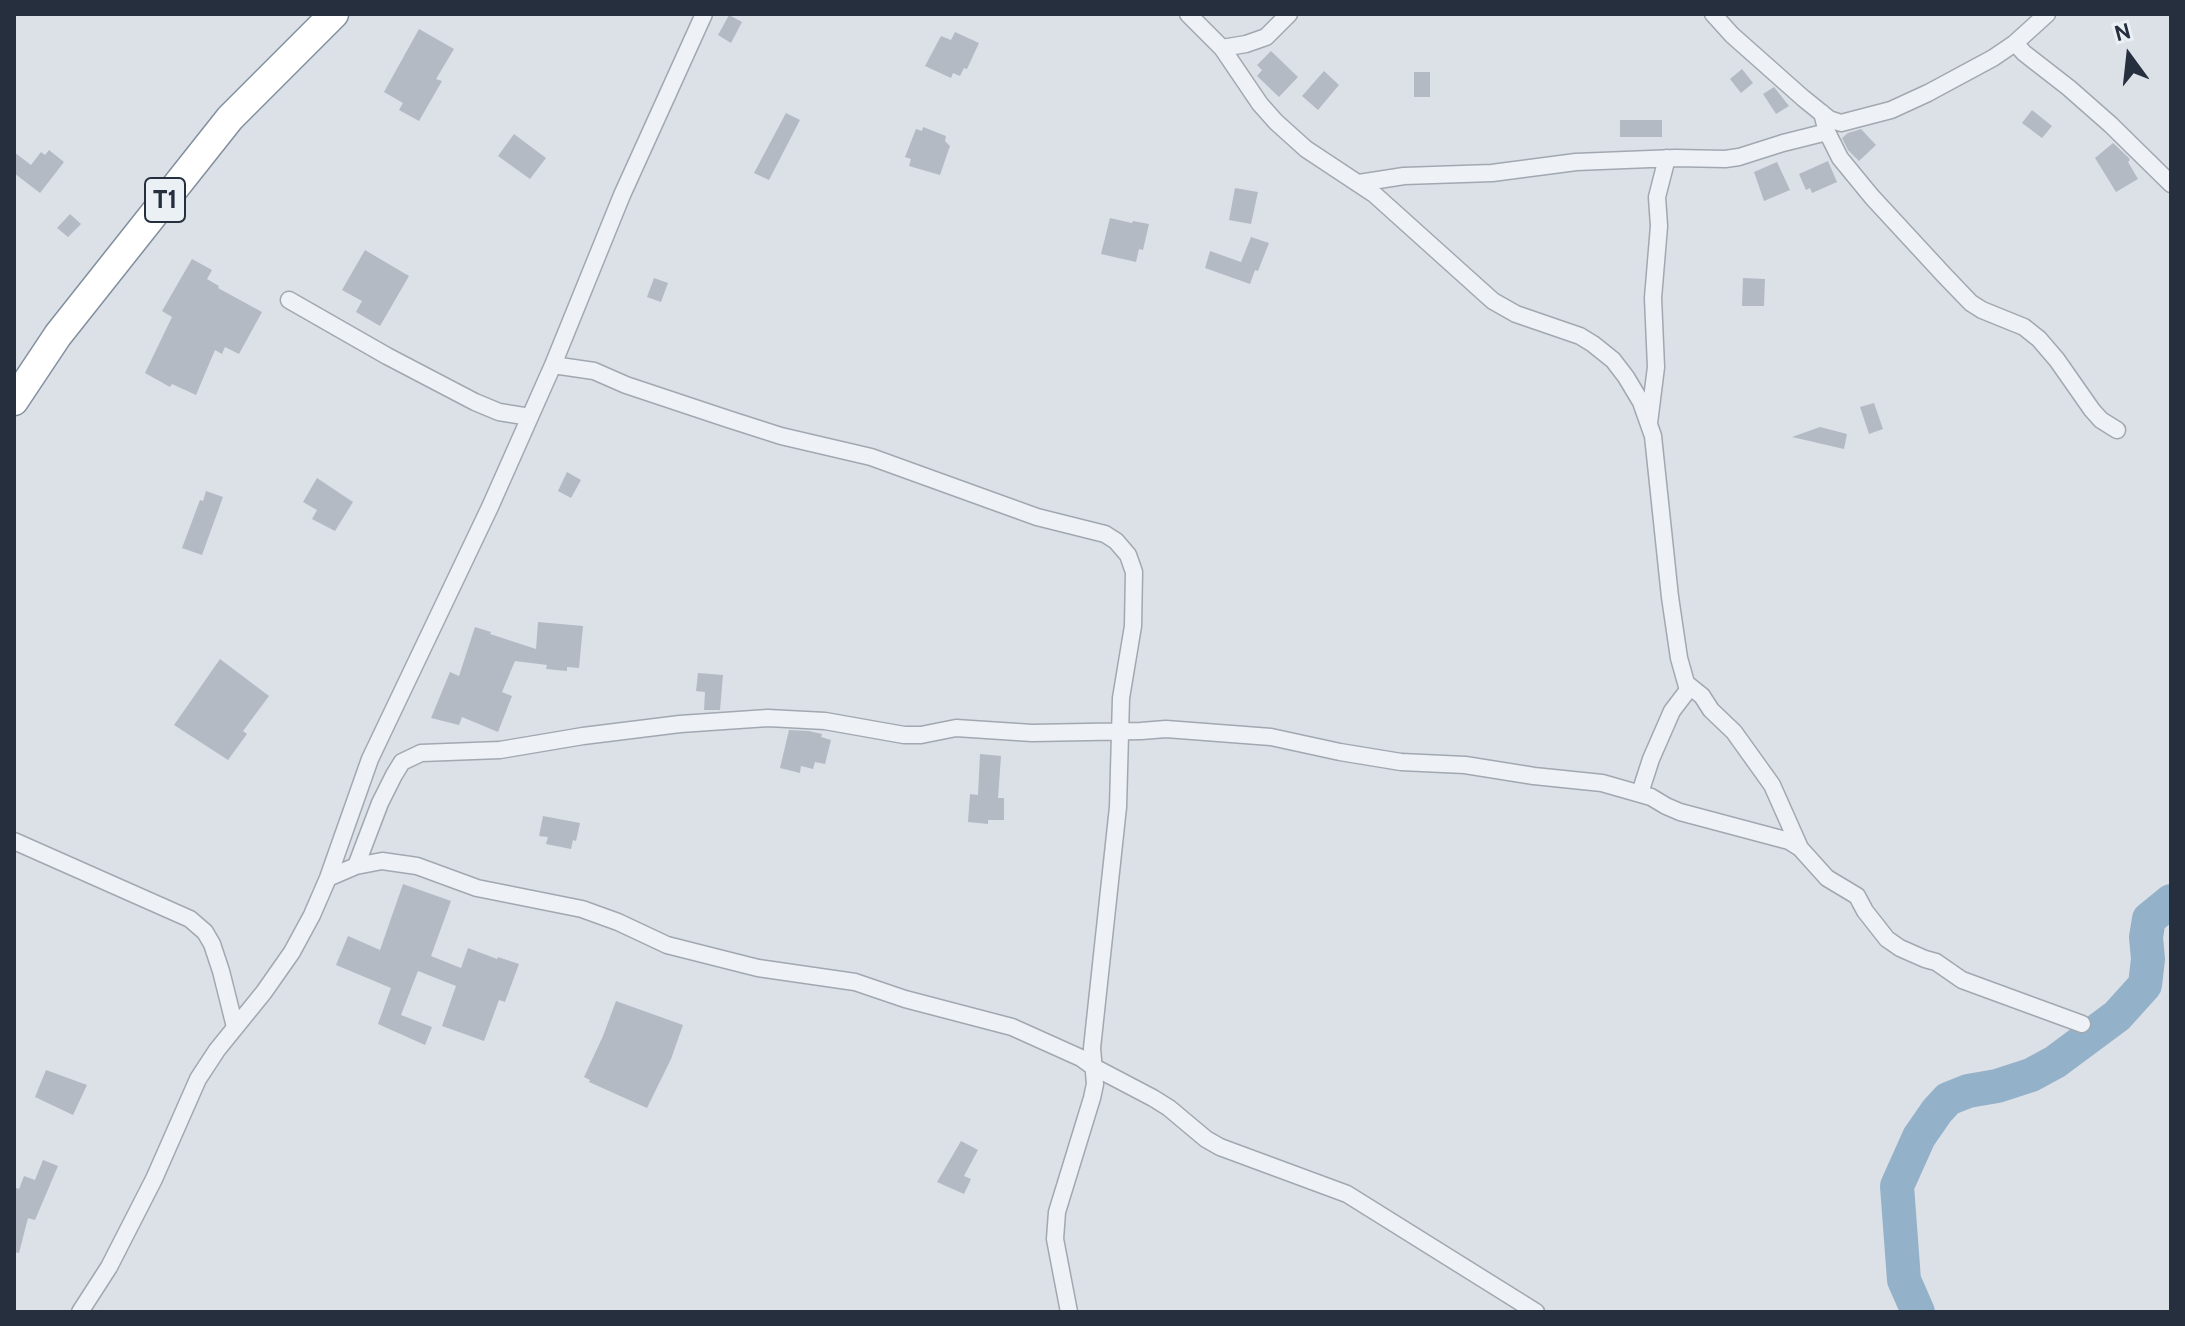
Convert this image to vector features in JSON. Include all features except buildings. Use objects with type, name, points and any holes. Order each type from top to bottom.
[{"type":"highway","name":"T1","points":[[14,401],[58,335],[230,118],[334,14]]},
{"type":"street","points":[[80,1312],[109,1267],[154,1179],[198,1079],[292,952],[328,878],[370,759],[490,507],[553,365],[622,195],[704,14]]},
{"type":"street","points":[[1188,14],[1222,48],[1260,104],[1306,149],[1384,202],[1493,301],[1516,314],[1580,336],[1593,344],[1613,360],[1641,402],[1653,436],[1670,597],[1679,658],[1688,690],[1672,711],[1640,793]]},
{"type":"street","points":[[1222,48],[1266,37],[1289,14]]},
{"type":"street","points":[[1713,14],[1732,35],[1829,119],[1841,123],[1891,110],[1928,93],[1993,58],[2047,14]]},
{"type":"street","points":[[2015,43],[2111,125],[2171,184]]},
{"type":"street","points":[[1822,113],[1827,132],[1840,158],[1945,276],[1971,303],[2024,327],[2039,339],[2092,410],[2117,430]]},
{"type":"street","points":[[1359,183],[1404,176],[1492,173],[1576,162],[1739,157],[1827,132]]},
{"type":"street","points":[[1649,424],[1656,367],[1653,298],[1659,226],[1657,197],[1667,158]]},
{"type":"street","points":[[289,300],[475,402],[499,412],[530,417]]},
{"type":"street","points":[[553,365],[594,371],[626,385],[781,436],[871,457],[1037,517],[1105,534],[1128,555],[1134,572],[1133,626],[1121,698],[1118,807],[1095,1010],[1092,1048],[1095,1084],[1057,1212],[1055,1239],[1069,1312]]},
{"type":"street","points":[[1687,684],[1734,732],[1772,785],[1800,848]]},
{"type":"street","points":[[356,866],[394,775],[402,762],[421,753],[500,750],[666,726],[768,718],[825,721],[904,735],[956,728],[1032,733],[1166,729],[1271,737],[1401,762],[1465,765],[1602,783],[1640,793],[1680,812],[1789,841],[1800,848],[1827,878],[1857,896],[1887,939],[1900,948],[1936,962],[1962,980],[2082,1024]]},
{"type":"street","points":[[14,841],[190,919],[205,932],[212,944],[235,1027]]},
{"type":"street","points":[[328,878],[356,866],[382,861],[417,866],[477,888],[582,909],[667,945],[758,968],[855,982],[905,999],[1012,1027],[1081,1058],[1169,1108],[1220,1147],[1347,1194],[1536,1312]]},
{"type":"waterway","points":[[1918,1312],[1904,1280],[1897,1186],[1919,1137],[1948,1099],[2031,1075],[2055,1062],[2117,1016],[2145,985],[2149,919],[2171,901]]}]
